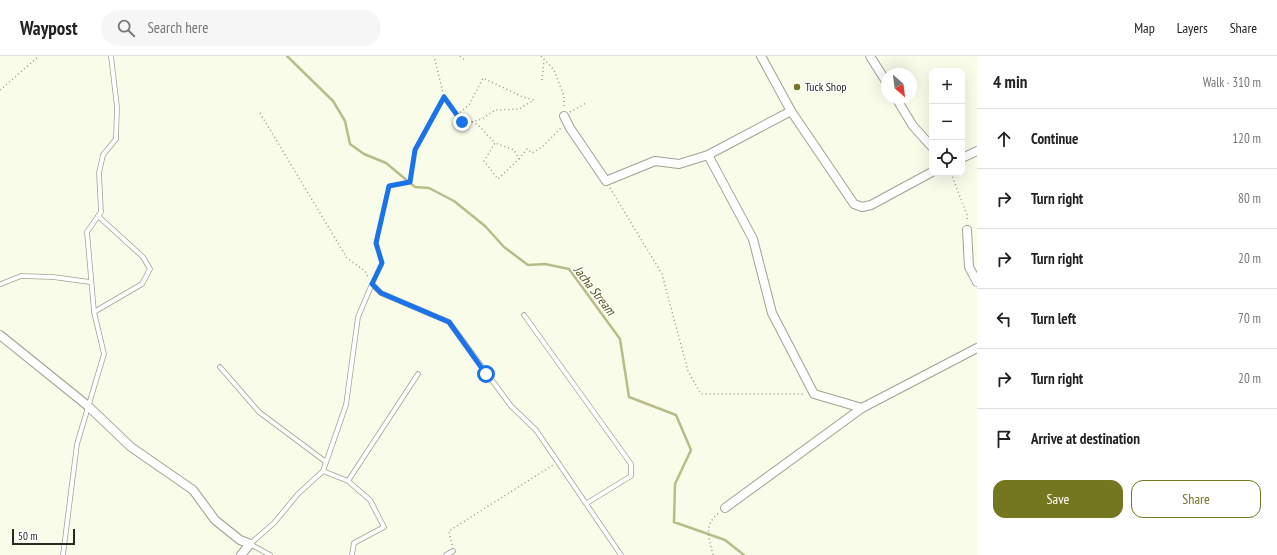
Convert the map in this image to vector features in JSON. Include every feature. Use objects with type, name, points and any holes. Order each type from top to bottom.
[{"type":"street","points":[[761,56],[791,111],[854,204],[862,207],[871,205],[929,174]]},
{"type":"street","points":[[870,56],[881,74]]},
{"type":"street","points":[[900,104],[913,126],[929,144]]},
{"type":"street","points":[[564,116],[570,128],[606,181],[655,161],[679,164],[708,155],[791,111]]},
{"type":"street","points":[[965,157],[977,151]]},
{"type":"street","points":[[708,155],[753,239],[772,313],[814,394],[862,408]]},
{"type":"street","points":[[966,230],[969,267],[977,282]]},
{"type":"street","points":[[0,335],[88,406],[131,447],[193,490],[215,520],[240,540],[250,544],[241,555]]},
{"type":"street","points":[[725,508],[862,408],[977,348]]},
{"type":"lane","points":[[63,555],[77,444],[104,354],[94,312],[90,282],[87,232],[101,212],[99,173],[103,155],[116,139],[117,107],[112,56]]},
{"type":"lane","points":[[94,312],[142,284],[150,269],[143,257],[98,216]]},
{"type":"lane","points":[[1,284],[21,276],[53,277],[90,282]]},
{"type":"lane","points":[[270,555],[250,544],[274,523],[298,494],[323,471],[346,405],[358,317],[372,284],[381,293],[449,322],[511,406],[536,430],[559,461],[621,555]]},
{"type":"lane","points":[[524,315],[631,464],[631,476],[587,503]]},
{"type":"lane","points":[[220,367],[259,412],[326,462]]},
{"type":"lane","points":[[348,481],[418,374]]},
{"type":"lane","points":[[323,471],[348,481],[370,500],[384,527],[354,543],[352,555]]},
{"type":"lane","points":[[446,555],[453,551]]},
{"type":"path","points":[[0,90],[39,56]]},
{"type":"path","points":[[434,56],[444,97],[462,122],[472,122],[496,110],[519,109],[534,100],[522,97],[483,78],[469,105],[457,115]]},
{"type":"path","points":[[460,56],[466,61]]},
{"type":"path","points":[[494,143],[484,161],[498,179],[527,149],[532,153],[547,142],[561,128],[564,116],[564,96],[554,70],[541,56]]},
{"type":"path","points":[[542,80],[544,60]]},
{"type":"path","points":[[372,284],[382,263],[376,243],[389,186],[410,182],[415,150],[444,97]]},
{"type":"path","points":[[564,116],[586,103]]},
{"type":"path","points":[[260,113],[347,258],[365,271],[372,284]]},
{"type":"path","points":[[472,122],[478,125],[494,143],[514,150],[519,159]]},
{"type":"path","points":[[952,176],[967,215],[966,230]]},
{"type":"path","points":[[606,181],[662,274],[688,371],[701,394],[814,394]]},
{"type":"path","points":[[453,551],[449,531],[559,461]]},
{"type":"path","points":[[713,555],[708,534],[711,519],[725,508]]},
{"type":"waterway","name":"Jacha Stream","points":[[287,56],[333,101],[345,121],[350,144],[364,154],[386,163],[415,187],[429,188],[454,201],[485,226],[504,247],[528,265],[545,264],[569,269],[620,339],[629,397],[676,415],[691,450],[675,484],[674,522],[725,540],[744,555]]},
{"type":"place","name":"Tuck Shop","points":[[797,87]]},
{"type":"route","points":[[462,122],[444,97],[415,150],[410,182],[389,186],[376,243],[382,263],[372,284],[381,293],[449,322],[486,374]]}]
